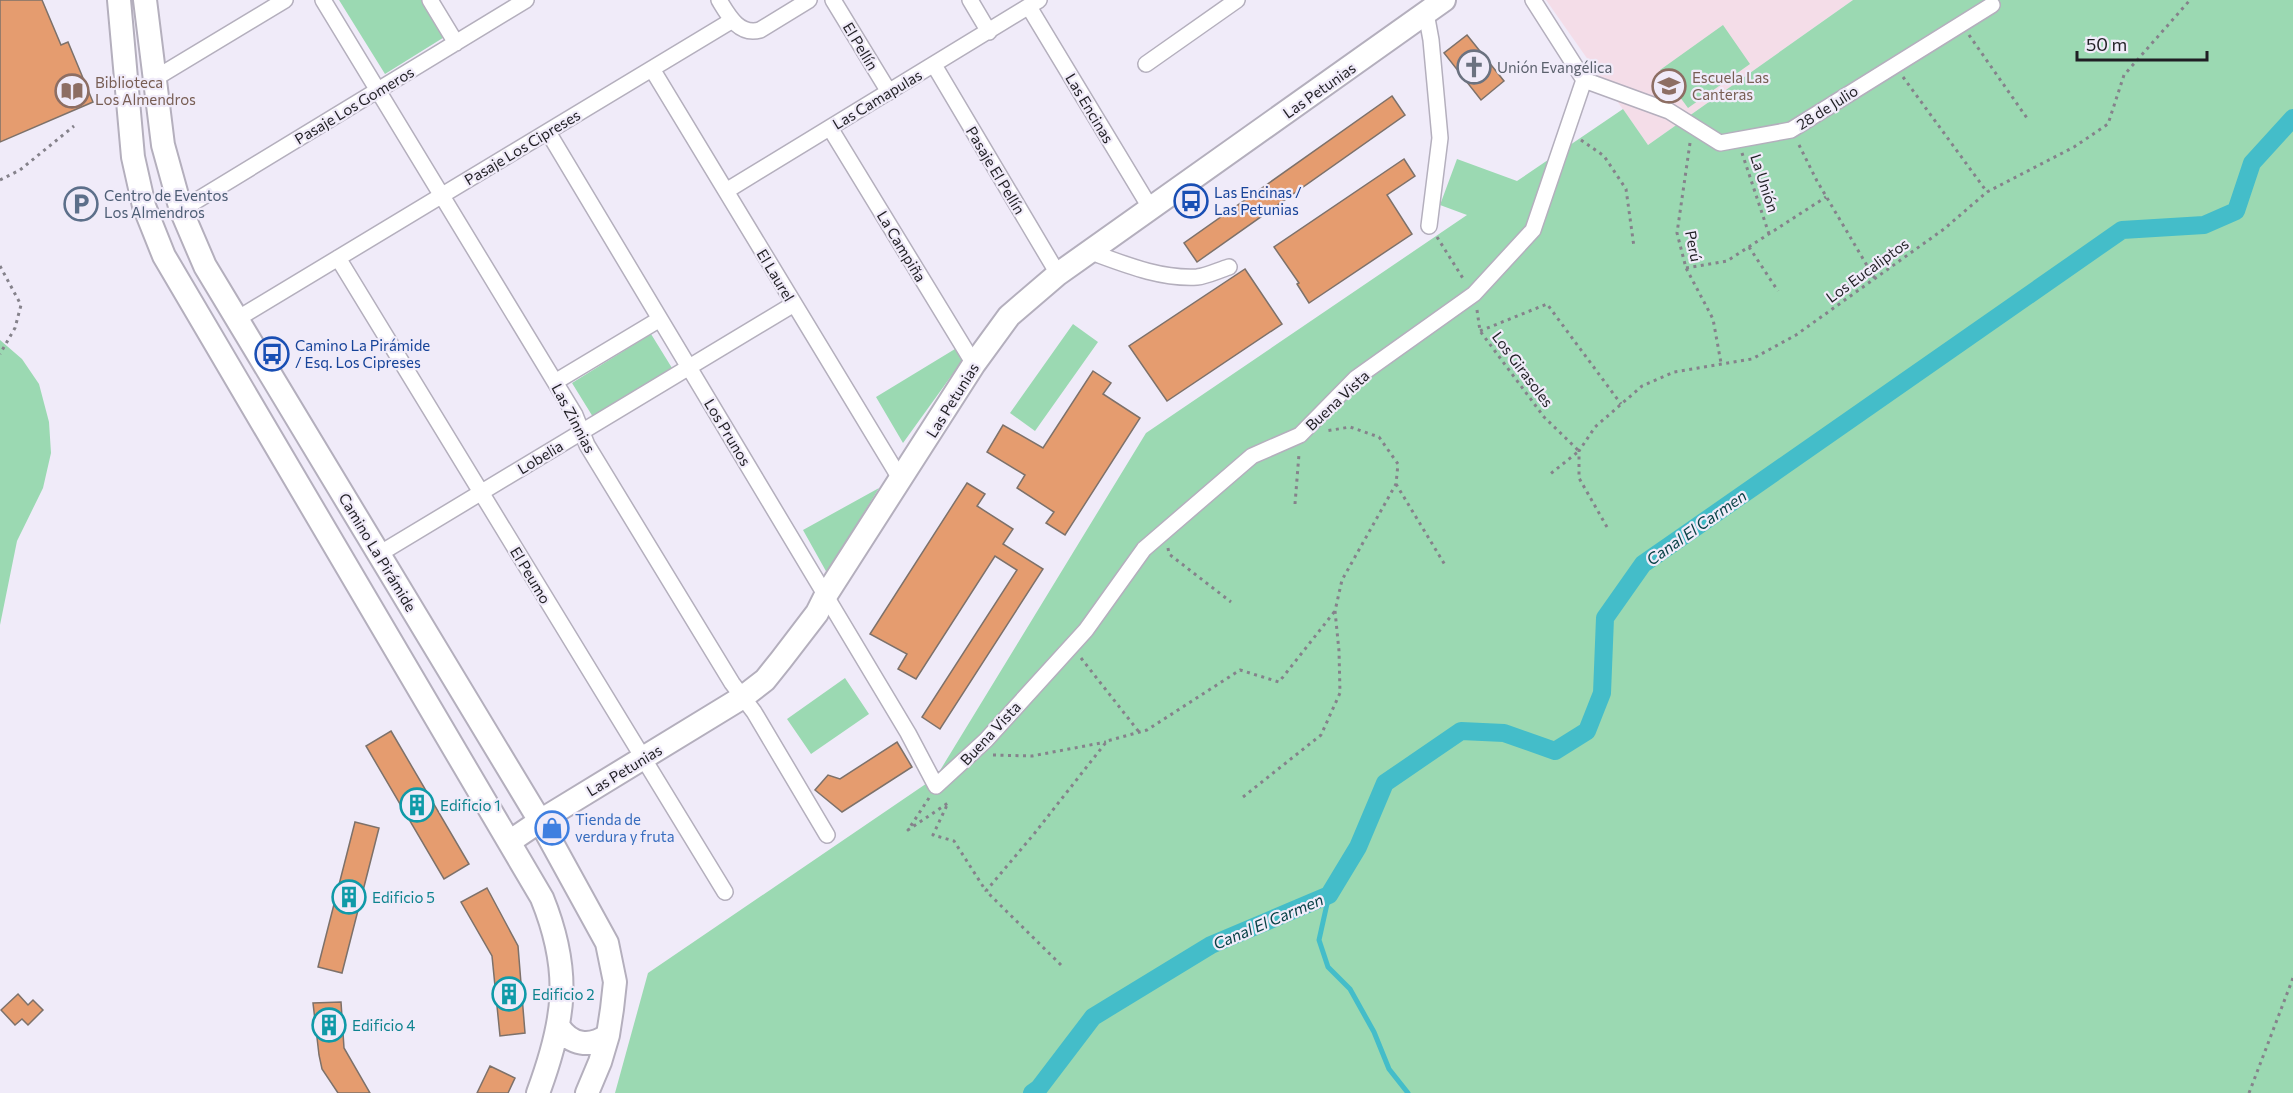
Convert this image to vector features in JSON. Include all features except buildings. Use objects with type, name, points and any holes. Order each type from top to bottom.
[{"type":"street","points":[[119,0],[133,157],[144,206],[164,256],[542,898],[557,940],[562,983],[559,1027],[538,1093]]},
{"type":"street","name":"Camino La Pirámide","points":[[145,0],[163,145],[181,210],[206,266],[540,821],[607,943],[615,982],[608,1035],[587,1093]]},
{"type":"street","points":[[154,79],[285,0]]},
{"type":"street","name":"Las Zinnias","points":[[323,0],[575,415],[588,445],[732,683],[754,712],[827,835]]},
{"type":"street","points":[[430,0],[456,43]]},
{"type":"street","name":"Pasaje Los Gomeros","points":[[181,210],[526,0]]},
{"type":"street","points":[[719,0],[732,21],[745,30],[757,31],[809,0]]},
{"type":"street","name":"El Pellín","points":[[833,0],[889,92]]},
{"type":"street","points":[[970,0],[989,32]]},
{"type":"street","points":[[1146,64],[1237,0]]},
{"type":"street","points":[[1533,0],[1584,80]]},
{"type":"street","name":"Las Camapulas","points":[[726,191],[1034,4]]},
{"type":"street","name":"Las Encinas","points":[[1034,4],[1151,209]]},
{"type":"street","name":"28 de Julio","points":[[1584,80],[1669,111],[1720,143],[1738,140],[1791,130],[1992,5]]},
{"type":"street","points":[[1429,226],[1440,138],[1431,40],[1435,7]]},
{"type":"street","name":"Las Petunias","points":[[509,842],[742,697],[771,673],[817,613],[826,595],[974,364],[1009,316],[1058,274],[1435,7]]},
{"type":"street","name":"Pasaje Los Cipreses","points":[[237,319],[732,21]]},
{"type":"street","name":"Pasaje El Pellín","points":[[934,65],[1058,274]]},
{"type":"street","name":"El Laurel","points":[[652,69],[901,480]]},
{"type":"street","name":"Buena Vista","points":[[936,786],[970,755],[1072,646],[1144,549],[1252,456],[1300,435],[1356,378],[1474,294],[1533,230],[1584,80]]},
{"type":"street","name":"La Campiña","points":[[830,128],[974,364]]},
{"type":"street","name":"Los Prunos","points":[[548,132],[909,733],[936,786]]},
{"type":"street","points":[[1090,252],[1139,269],[1173,275],[1198,277],[1229,267]]},
{"type":"street","name":"El Peumo","points":[[338,258],[725,892]]},
{"type":"street","name":"Lobelia","points":[[379,554],[794,304]]},
{"type":"street","points":[[555,382],[660,319]]},
{"type":"street","points":[[559,1027],[564,1034],[579,1043],[594,1043],[608,1035]]},
{"type":"path","name":"Los Eucaliptos","points":[[1579,451],[1595,427],[1642,386],[1674,372],[1752,359],[1787,340],[1944,229],[1987,192],[2074,147],[2108,124],[2124,75],[2190,0]]},
{"type":"path","points":[[1961,24],[2029,121]]},
{"type":"path","points":[[1894,66],[1943,129],[1987,192]]},
{"type":"path","points":[[0,180],[20,170],[74,126]]},
{"type":"path","name":"Perú","points":[[1693,126],[1677,233],[1686,268],[1713,319],[1722,364]]},
{"type":"path","points":[[1791,130],[1826,197],[1875,279]]},
{"type":"path","points":[[1567,131],[1604,156],[1626,189],[1634,247]]},
{"type":"path","name":"La Unión","points":[[1738,140],[1769,234]]},
{"type":"path","points":[[1686,268],[1727,261],[1826,197]]},
{"type":"path","name":"Los Girasoles","points":[[1429,226],[1474,294],[1480,331],[1544,417],[1579,451]]},
{"type":"path","points":[[1749,247],[1778,291]]},
{"type":"path","points":[[0,266],[21,305],[15,328],[0,354]]},
{"type":"path","points":[[1480,331],[1547,304],[1621,404]]},
{"type":"path","points":[[1243,797],[1322,735],[1340,693],[1335,611],[1342,580],[1396,484],[1398,464],[1379,437],[1350,427],[1300,435],[1295,504]]},
{"type":"path","points":[[1549,475],[1579,451]]},
{"type":"path","points":[[1579,451],[1580,478],[1607,527]]},
{"type":"path","points":[[1396,484],[1445,565]]},
{"type":"path","points":[[1164,532],[1169,554],[1231,602]]},
{"type":"path","points":[[970,755],[1032,756],[1107,741],[1147,730],[1240,670],[1279,682],[1335,611]]},
{"type":"path","points":[[1072,646],[1139,732]]},
{"type":"path","points":[[986,891],[1107,741]]},
{"type":"path","points":[[936,786],[908,830],[948,803],[933,835],[954,841],[986,891],[1061,965]]},
{"type":"path","points":[[2249,1093],[2293,978]]},
{"type":"shaded area","name":"Escuela Las Canteras","points":[[1546,0],[1853,0],[1648,145]]},
{"type":"green space","points":[[339,0],[423,0],[446,36],[385,74]]},
{"type":"green space","points":[[1853,0],[2293,0],[2293,1093],[615,1093],[648,973],[936,777],[1146,433],[1467,215],[1440,205],[1457,159],[1517,181],[1623,109],[1648,145]]},
{"type":"green space","points":[[1723,25],[1750,64],[1688,108],[1660,70]]},
{"type":"green space","points":[[1073,324],[1098,342],[1035,431],[1010,413]]},
{"type":"green space","points":[[651,334],[672,368],[593,417],[572,383]]},
{"type":"green space","points":[[0,340],[22,359],[39,384],[49,422],[51,453],[43,488],[17,541],[0,625]]},
{"type":"green space","points":[[955,349],[962,361],[903,443],[876,397]]},
{"type":"green space","points":[[879,488],[827,573],[803,530]]},
{"type":"green space","points":[[845,678],[869,714],[811,754],[787,719]]},
{"type":"waterway","name":"Canal El Carmen","points":[[1032,1093],[1039,1088],[1093,1017],[1211,945],[1329,895],[1358,847],[1385,783],[1461,731],[1504,733],[1555,751],[1587,731],[1602,693],[1605,618],[1643,564],[2122,230],[2204,225],[2236,211],[2252,163],[2293,118]]},
{"type":"waterway","points":[[1329,895],[1319,940],[1328,967],[1350,989],[1374,1032],[1389,1069],[1408,1093]]},
{"type":"place","name":"Unión Evangélica","points":[[1474,67]]},
{"type":"place","name":"Escuela Las Canteras","points":[[1669,86]]},
{"type":"place","name":"Biblioteca Los Almendros","points":[[72,91]]},
{"type":"place","name":"Las Encinas / Las Petunias","points":[[1191,201]]},
{"type":"place","name":"Centro de Eventos Los Almendros","points":[[81,204]]},
{"type":"place","name":"Camino La Pirámide / Esq. Los Cipreses","points":[[272,354]]},
{"type":"place","name":"Edificio 1","points":[[417,805]]},
{"type":"place","name":"Tienda de verdura y fruta","points":[[552,828]]},
{"type":"place","name":"Edificio 5","points":[[349,897]]},
{"type":"place","name":"Edificio 2","points":[[509,994]]},
{"type":"place","name":"Edificio 4","points":[[329,1025]]}]
